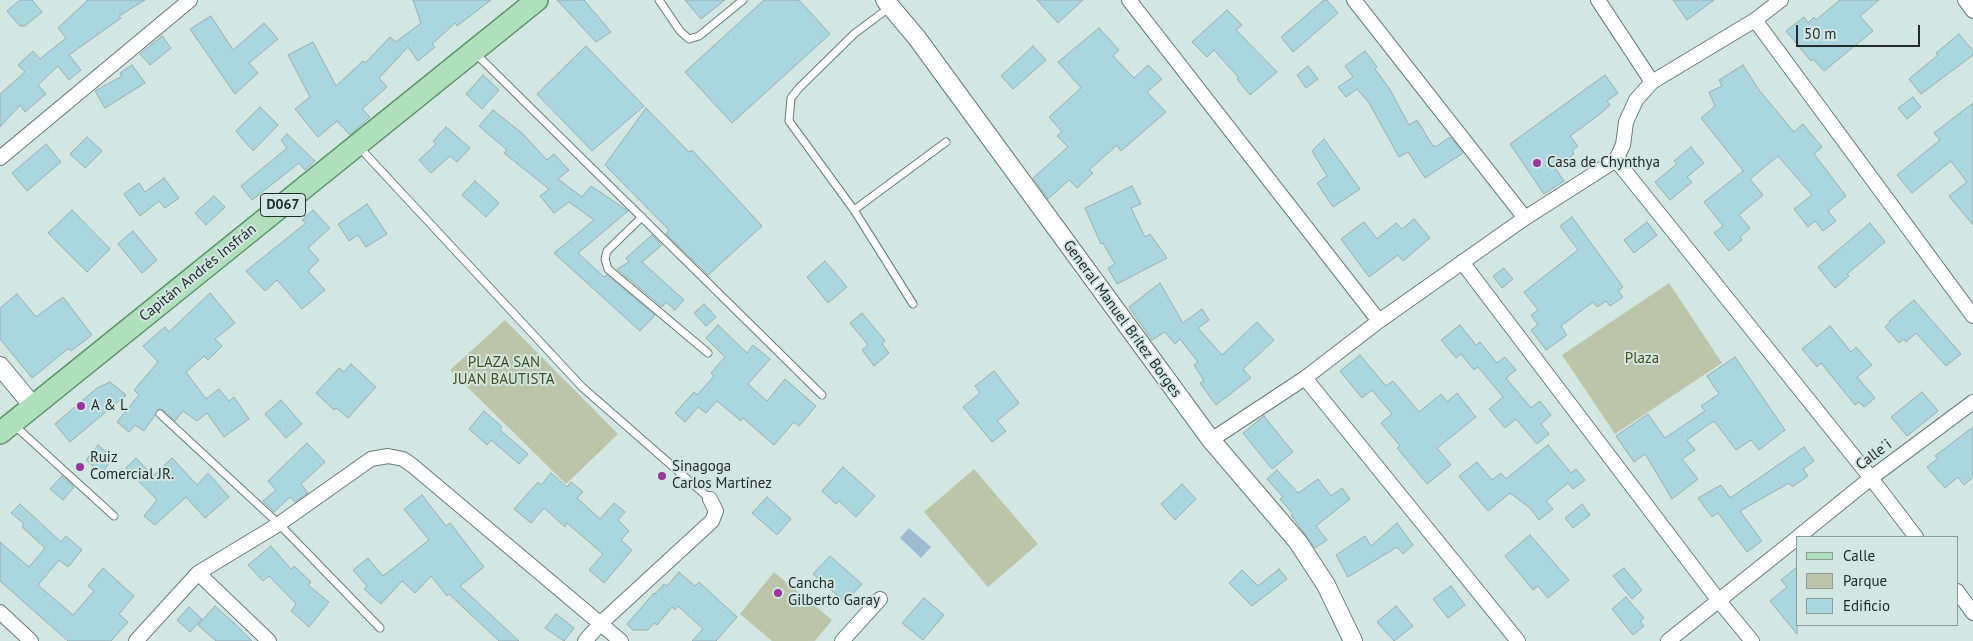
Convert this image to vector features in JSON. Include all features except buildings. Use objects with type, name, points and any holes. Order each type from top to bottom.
[{"type":"main road","name":"Capitán Andrés Insfrán","points":[[6,428],[533,1]]},
{"type":"street","points":[[0,158],[190,0]]},
{"type":"street","points":[[1129,0],[1379,321]]},
{"type":"street","points":[[1354,0],[1525,218]]},
{"type":"street","points":[[1598,0],[1652,82]]},
{"type":"street","points":[[1211,440],[1305,378],[1379,321],[1525,218],[1616,160],[1623,145],[1626,122],[1636,100],[1652,82],[1755,20],[1781,0]]},
{"type":"street","points":[[1965,0],[1973,11]]},
{"type":"street","name":"General Manuel Brítez Borges","points":[[891,2],[1211,440],[1298,542],[1326,585],[1353,641]]},
{"type":"street","points":[[1755,20],[1973,316]]},
{"type":"street","points":[[1616,160],[1871,478],[1915,536]]},
{"type":"street","points":[[1462,262],[1719,601],[1752,641]]},
{"type":"street","points":[[0,366],[33,406]]},
{"type":"street","points":[[1305,378],[1518,641]]},
{"type":"street","name":"Calle´i","points":[[1799,536],[1871,478],[1973,402]]},
{"type":"street","points":[[136,641],[198,573],[279,524],[371,459],[388,456],[403,459],[602,623],[621,641]]},
{"type":"street","points":[[586,641],[602,623],[712,522],[716,511],[710,499]]},
{"type":"street","name":"Calle´i","points":[[1668,641],[1796,539]]},
{"type":"street","points":[[198,573],[269,641]]},
{"type":"street","points":[[1958,592],[1973,613]]},
{"type":"street","points":[[842,641],[880,599]]},
{"type":"street","points":[[0,612],[26,640]]},
{"type":"lane","points":[[659,0],[680,31],[689,39],[699,36],[743,0]]},
{"type":"lane","points":[[891,2],[854,34],[791,98],[789,121],[854,210],[913,304]]},
{"type":"lane","points":[[473,51],[822,395]]},
{"type":"lane","points":[[854,210],[946,142]]},
{"type":"lane","points":[[357,145],[582,387],[710,499]]},
{"type":"lane","points":[[642,217],[606,251],[605,259],[608,269],[708,353]]},
{"type":"lane","points":[[160,414],[279,524],[380,628]]},
{"type":"lane","points":[[6,428],[114,516]]},
{"type":"green space","name":"Plaza","points":[[1669,283],[1722,363],[1615,434],[1562,355]]},
{"type":"green space","name":"PLAZA SAN JUAN BAUTISTA","points":[[505,320],[618,434],[566,484],[450,370]]},
{"type":"green space","points":[[974,469],[1038,544],[988,587],[924,512]]},
{"type":"green space","name":"Cancha Gilberto Garay","points":[[774,572],[832,620],[815,641],[772,641],[740,614]]},
{"type":"water","points":[[909,528],[931,547],[921,558],[900,538]]},
{"type":"place","name":"Casa de Chynthya","points":[[1537,163]]},
{"type":"place","name":"A & L","points":[[81,406]]},
{"type":"place","name":"Ruiz Comercial JR.","points":[[80,467]]},
{"type":"place","name":"Sinagoga Carlos Martínez","points":[[662,476]]},
{"type":"place","name":"Cancha Gilberto Garay","points":[[778,593]]}]
